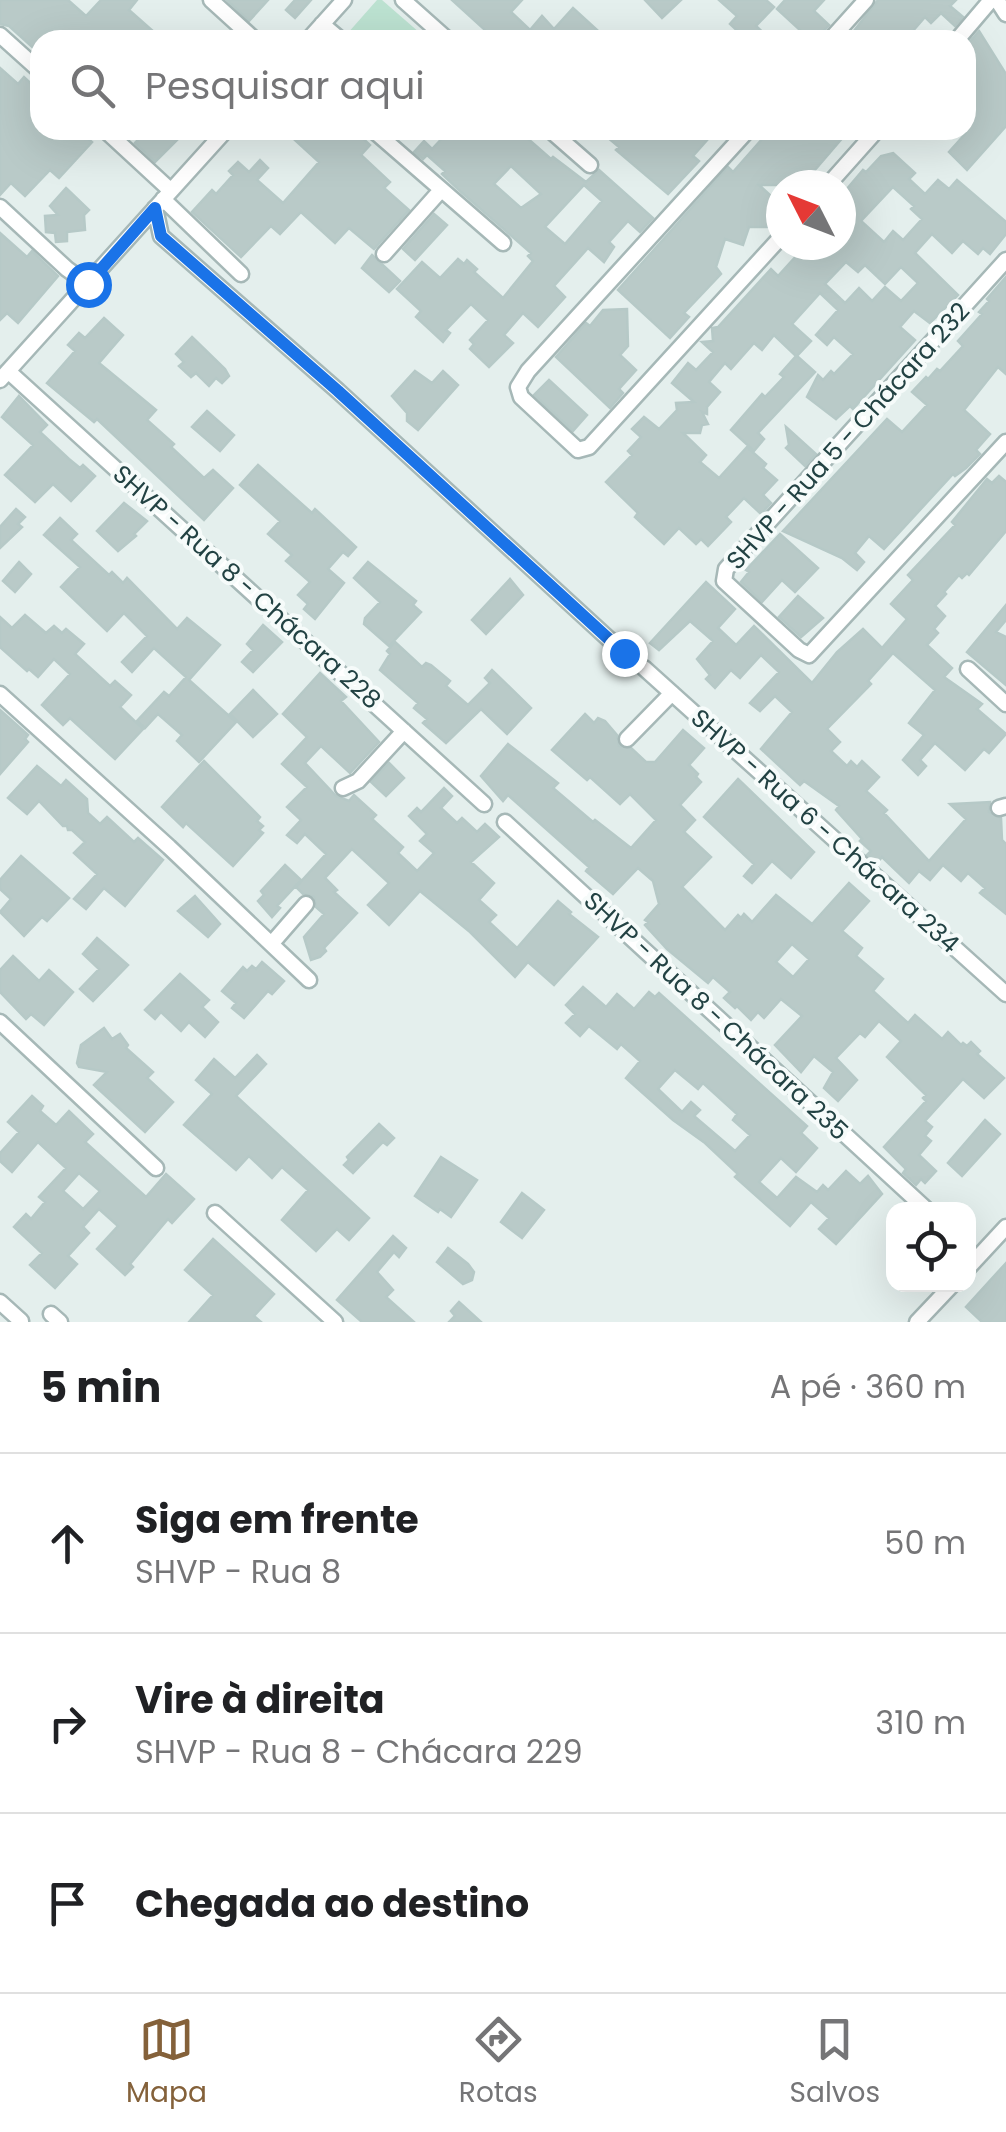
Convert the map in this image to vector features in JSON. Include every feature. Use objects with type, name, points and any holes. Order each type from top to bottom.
[{"type":"street","points":[[211,0],[244,30]]},
{"type":"street","points":[[317,30],[344,0]]},
{"type":"street","points":[[403,0],[437,30]]},
{"type":"street","points":[[839,30],[866,0]]},
{"type":"street","points":[[967,30],[994,0],[1006,14]]},
{"type":"street","points":[[322,24],[329,30]]},
{"type":"street","points":[[0,35],[30,62]]},
{"type":"street","points":[[113,140],[163,199],[241,274]]},
{"type":"street","points":[[4,376],[217,140]]},
{"type":"street","points":[[384,140],[503,243]]},
{"type":"street","points":[[561,140],[590,166]]},
{"type":"street","points":[[739,140],[528,371],[518,387],[520,397],[578,450],[589,447],[766,253]]},
{"type":"street","points":[[842,170],[869,140]]},
{"type":"street","points":[[384,254],[442,190]]},
{"type":"street","points":[[163,199],[161,236],[338,391],[624,653]]},
{"type":"street","points":[[0,207],[88,284]]},
{"type":"street","name":"SHVP - Rua 5 - Chácara 232","points":[[1006,260],[726,569],[724,581],[809,655],[1006,442]]},
{"type":"street","name":"SHVP - Rua 8 - Chácara 228","points":[[4,376],[484,804]]},
{"type":"street","name":"SHVP - Rua 6 - Chácara 234","points":[[644,668],[1006,994]]},
{"type":"street","points":[[968,669],[1006,704]]},
{"type":"street","points":[[627,739],[672,693]]},
{"type":"street","points":[[0,694],[310,980]]},
{"type":"street","points":[[343,788],[358,781],[404,732]]},
{"type":"street","name":"SHVP - Rua 8 - Chácara 235","points":[[505,822],[918,1202]]},
{"type":"street","points":[[272,942],[306,904]]},
{"type":"street","points":[[0,1022],[156,1168]]},
{"type":"street","points":[[215,1213],[335,1322]]},
{"type":"street","points":[[976,1249],[1006,1226]]},
{"type":"street","points":[[918,1322],[945,1292]]},
{"type":"street","points":[[0,1302],[21,1321]]},
{"type":"green space","points":[[377,0],[382,0],[416,30],[351,30]]},
{"type":"building","points":[[0,0],[68,0],[86,16],[101,0],[137,0],[129,10],[152,30],[30,30],[30,45],[9,26],[0,24]]},
{"type":"building","points":[[227,0],[268,0],[249,21]]},
{"type":"building","points":[[295,0],[311,0],[295,18],[286,10]]},
{"type":"building","points":[[452,0],[522,0],[511,12],[530,30],[485,30]]},
{"type":"building","points":[[645,0],[681,0],[662,18]]},
{"type":"building","points":[[719,0],[766,0],[774,7],[756,26],[760,30],[736,30],[730,24],[737,16]]},
{"type":"building","points":[[785,0],[824,0],[814,11],[829,25],[824,30],[800,30],[777,9]]},
{"type":"building","points":[[878,0],[956,0],[950,6],[963,17],[955,26],[941,13],[931,23],[925,17],[914,30],[855,30]]},
{"type":"building","points":[[573,8],[597,30],[530,30],[542,16],[554,29]]},
{"type":"building","points":[[979,31],[1006,74],[1006,126],[967,170],[949,152],[960,140],[976,140]]},
{"type":"building","points":[[0,68],[18,84],[24,77],[30,83],[30,140],[92,142],[59,178],[50,170],[25,196],[11,183],[0,195]]},
{"type":"building","points":[[138,140],[177,140],[155,162],[135,143]]},
{"type":"building","points":[[295,140],[365,140],[370,145],[361,155],[390,182],[384,188],[409,210],[374,249],[349,228],[335,243],[301,212],[280,234],[271,226],[241,257],[192,212],[212,190],[216,194],[233,175],[229,171],[238,162],[249,172],[260,160],[268,168],[257,180],[283,203],[319,162]]},
{"type":"building","points":[[441,140],[529,140],[586,182],[599,170],[653,218],[640,232],[628,221],[609,242],[614,247],[604,262],[588,248],[554,286],[565,297],[538,327],[523,313],[504,335],[513,343],[489,367],[470,349],[474,344],[470,340],[488,320],[471,304],[446,330],[450,333],[443,342],[416,317],[421,311],[397,289],[422,262],[440,278],[458,259],[464,264],[467,260],[477,269],[474,272],[503,298],[533,261],[528,256],[531,253],[460,191],[427,155],[423,159],[414,152],[424,141],[432,149]],"holes":[[[511,166],[541,194],[521,208],[494,184]],[[584,185],[602,201],[565,244],[545,227]]]},
{"type":"building","points":[[611,140],[707,140],[693,156],[699,161],[668,194],[616,150],[619,147]]},
{"type":"building","points":[[761,140],[841,140],[815,170],[766,170],[766,185],[759,185],[766,191],[766,227],[749,227],[743,245],[725,239],[716,267],[721,274],[684,313],[689,317],[670,338],[618,290],[728,167],[733,172]]},
{"type":"building","points":[[893,153],[915,173],[909,179],[925,194],[938,180],[949,189],[957,180],[1006,222],[1006,234],[990,254],[983,248],[978,254],[963,241],[952,253],[932,234],[915,253],[958,295],[930,323],[914,311],[900,327],[915,340],[853,409],[850,406],[836,419],[807,397],[818,375],[823,380],[831,371],[834,374],[853,354],[834,337],[827,345],[816,335],[838,310],[820,293],[792,324],[811,341],[797,356],[815,372],[758,433],[764,439],[754,451],[731,430],[762,394],[765,397],[784,377],[780,374],[796,356],[774,335],[762,350],[754,343],[731,369],[725,363],[709,382],[720,392],[707,407],[707,414],[702,412],[708,424],[702,425],[700,433],[683,433],[706,455],[700,462],[719,478],[747,447],[777,480],[763,495],[771,503],[761,514],[744,498],[726,517],[731,522],[708,546],[701,539],[696,544],[679,528],[664,544],[606,482],[632,455],[628,451],[641,437],[632,429],[644,417],[659,429],[677,410],[676,403],[694,402],[672,383],[688,363],[696,370],[713,352],[702,342],[713,341],[712,328],[718,327],[771,269],[778,276],[793,260],[856,260],[856,178],[863,170],[866,172],[881,156]],"holes":[[[893,187],[914,206],[911,209],[922,219],[903,240],[893,231],[884,242],[861,221]],[[846,262],[858,272],[865,265],[885,284],[901,267],[918,283],[901,301],[885,287],[872,301],[859,288],[845,303],[825,284]]]},
{"type":"building","points":[[66,188],[89,210],[84,215],[85,230],[67,232],[67,241],[56,242],[55,233],[46,232],[45,216],[58,215],[50,206]]},
{"type":"building","points":[[434,214],[447,225],[415,260],[403,249]]},
{"type":"building","points":[[0,233],[27,257],[32,251],[58,276],[18,323],[7,313],[0,320]]},
{"type":"building","points":[[372,255],[400,281],[389,292],[362,268]]},
{"type":"building","points":[[1006,277],[1006,374],[998,367],[964,410],[990,434],[976,450],[980,454],[953,474],[884,549],[869,536],[855,553],[864,562],[857,570],[842,558],[783,531],[887,419],[902,432],[927,405],[912,392],[926,377],[937,369],[940,371],[963,346],[958,341]]},
{"type":"building","points":[[627,309],[628,346],[620,355],[636,370],[619,389],[623,393],[610,408],[556,357],[603,310]]},
{"type":"building","points":[[104,318],[123,335],[99,363],[156,410],[147,420],[204,478],[213,470],[233,488],[204,520],[97,419],[94,422],[47,383],[75,351],[68,345],[79,333],[85,338]]},
{"type":"building","points":[[192,337],[225,369],[229,376],[222,383],[216,378],[209,386],[196,373],[191,377],[179,366],[184,362],[176,354]]},
{"type":"building","points":[[415,371],[432,383],[443,371],[458,385],[418,430],[407,421],[407,413],[392,396]]},
{"type":"building","points":[[549,380],[587,415],[573,431],[534,395]]},
{"type":"building","points":[[19,396],[47,425],[40,432],[80,468],[83,465],[95,476],[71,501],[53,484],[35,502],[5,475],[33,445],[2,417]]},
{"type":"building","points":[[207,411],[234,435],[220,451],[192,427]]},
{"type":"building","points":[[786,427],[816,454],[805,466],[786,448]]},
{"type":"building","points":[[258,465],[356,547],[348,556],[343,552],[328,569],[344,583],[315,619],[304,609],[308,604],[298,595],[310,582],[286,561],[292,555],[268,534],[280,521],[240,485]]},
{"type":"building","points":[[999,476],[1006,482],[1006,531],[969,575],[959,575],[944,592],[935,606],[945,616],[934,629],[938,633],[927,645],[952,668],[944,677],[982,704],[977,709],[1006,734],[989,753],[984,749],[965,770],[935,743],[920,760],[926,766],[918,775],[903,760],[924,735],[909,723],[935,690],[893,653],[868,681],[871,684],[827,729],[840,742],[831,751],[847,766],[851,761],[857,767],[862,761],[879,777],[866,791],[929,861],[966,819],[950,804],[990,802],[989,812],[1001,818],[1002,840],[1006,844],[1006,914],[980,893],[985,888],[968,873],[961,881],[943,865],[930,880],[919,871],[909,883],[882,857],[877,863],[867,855],[871,851],[836,810],[839,806],[804,781],[800,785],[761,749],[792,712],[775,696],[760,711],[750,703],[779,672],[761,655],[740,678],[731,670],[715,688],[697,659],[713,641],[690,621],[659,650],[650,643],[706,582],[735,609],[718,628],[736,645],[754,626],[812,683],[837,652],[863,629],[882,648],[907,619],[891,604],[913,580],[908,575],[955,525],[952,522],[987,479],[992,483]]},
{"type":"building","points":[[124,503],[147,521],[118,551],[97,531]]},
{"type":"building","points":[[16,509],[25,517],[18,524],[22,527],[0,548],[0,527]]},
{"type":"building","points":[[60,518],[77,534],[71,540],[109,575],[112,572],[123,583],[127,578],[177,629],[187,618],[220,645],[189,680],[236,722],[199,762],[177,741],[182,735],[158,714],[145,728],[137,721],[164,692],[169,696],[186,677],[154,648],[132,672],[122,662],[147,636],[124,613],[107,631],[61,587],[80,567],[44,535]]},
{"type":"building","points":[[780,534],[818,568],[795,592],[782,580],[762,602],[741,582],[749,572],[746,570]]},
{"type":"building","points":[[19,562],[31,574],[15,592],[3,581]]},
{"type":"building","points":[[368,562],[416,601],[413,605],[421,612],[389,646],[364,624],[380,602],[354,578]]},
{"type":"building","points":[[510,579],[523,595],[486,634],[472,620]]},
{"type":"building","points":[[798,596],[823,618],[801,637],[779,617]]},
{"type":"building","points":[[1006,605],[1006,620],[996,632],[1006,637],[1006,685],[967,652]]},
{"type":"building","points":[[25,615],[46,633],[54,626],[62,633],[66,629],[84,644],[75,654],[110,686],[115,681],[131,695],[120,707],[143,729],[115,759],[70,718],[63,725],[42,705],[70,674],[54,659],[38,677],[0,647],[0,617],[12,628]]},
{"type":"building","points":[[263,625],[282,642],[253,672],[242,662],[253,650],[247,644]]},
{"type":"building","points":[[395,642],[422,667],[426,663],[431,665],[450,681],[446,686],[468,705],[490,683],[485,678],[492,670],[531,708],[507,734],[481,709],[446,743],[423,723],[427,719],[414,708],[418,703],[380,670]]},
{"type":"building","points":[[320,673],[346,697],[341,701],[379,742],[350,773],[321,746],[305,763],[336,796],[349,801],[354,795],[376,815],[372,819],[403,847],[398,853],[417,871],[434,853],[420,841],[427,834],[409,816],[417,808],[421,812],[444,788],[452,796],[441,808],[457,823],[462,818],[477,832],[485,824],[499,837],[471,862],[494,883],[479,900],[496,915],[489,922],[517,948],[558,901],[598,937],[554,985],[528,962],[515,977],[470,932],[420,891],[389,925],[368,905],[389,883],[352,849],[325,878],[357,913],[324,948],[326,951],[311,960],[304,937],[324,914],[316,907],[314,897],[296,887],[326,854],[305,834],[297,843],[287,835],[301,820],[287,807],[307,787],[282,764],[307,737],[283,714]]},
{"type":"building","points":[[253,690],[277,714],[253,737],[230,714]]},
{"type":"building","points":[[0,710],[28,735],[28,742],[0,774]]},
{"type":"building","points":[[585,714],[594,723],[598,718],[605,721],[617,735],[619,746],[631,748],[646,762],[655,762],[683,730],[704,748],[689,765],[701,782],[680,805],[695,820],[684,832],[711,857],[682,887],[725,930],[738,915],[741,918],[744,914],[752,922],[776,895],[812,924],[849,883],[869,901],[842,931],[862,948],[856,956],[883,979],[873,991],[908,1023],[915,1015],[942,1039],[948,1032],[961,1045],[971,1042],[980,1051],[977,1054],[1004,1078],[984,1098],[963,1079],[925,1121],[932,1127],[925,1136],[931,1141],[919,1155],[936,1171],[925,1183],[921,1179],[916,1185],[884,1147],[926,1101],[926,1095],[887,1057],[901,1041],[879,1021],[865,1037],[860,1033],[836,1058],[857,1080],[838,1101],[824,1088],[833,1072],[814,1056],[801,1072],[775,1045],[802,1016],[781,999],[764,1018],[758,1012],[751,1020],[724,998],[730,992],[713,977],[708,983],[645,925],[659,904],[653,881],[638,868],[613,894],[586,871],[589,867],[508,795],[503,801],[481,776],[508,744],[558,783],[553,788],[593,822],[631,848],[656,820],[630,794],[620,804],[552,750]],"holes":[[[792,944],[809,959],[793,977],[776,962]]]},
{"type":"building","points":[[204,761],[260,817],[257,821],[263,826],[259,830],[263,833],[233,866],[186,823],[183,827],[162,807]]},
{"type":"building","points":[[389,763],[404,778],[386,796],[371,782]]},
{"type":"building","points":[[37,766],[61,786],[66,780],[87,799],[88,813],[100,824],[107,817],[134,842],[138,838],[163,860],[125,906],[104,888],[86,909],[74,899],[97,874],[74,853],[85,842],[39,801],[27,814],[8,798]]},
{"type":"building","points":[[738,779],[814,852],[791,878],[772,861],[752,883],[744,876],[754,864],[704,817]]},
{"type":"building","points":[[21,856],[69,898],[47,921],[42,917],[24,936],[0,912],[11,899],[0,889],[0,880]]},
{"type":"building","points":[[285,865],[301,880],[272,917],[258,901],[264,895],[261,891]]},
{"type":"building","points":[[195,896],[220,924],[208,937],[178,911]]},
{"type":"building","points":[[97,938],[128,965],[93,1001],[80,989],[99,969],[83,954]]},
{"type":"building","points":[[13,956],[39,981],[49,970],[73,992],[44,1025],[31,1014],[26,1019],[0,992],[0,970]]},
{"type":"building","points":[[262,962],[284,981],[272,994],[268,991],[244,1018],[232,1008],[236,1003],[222,991],[243,967],[247,971],[252,966],[256,969]]},
{"type":"building","points":[[180,974],[209,1000],[202,1007],[218,1022],[205,1037],[189,1022],[181,1031],[161,1012],[155,1019],[145,1010]]},
{"type":"building","points":[[583,987],[606,1007],[617,994],[634,1009],[649,992],[655,997],[659,993],[807,1126],[801,1133],[817,1148],[796,1172],[781,1158],[759,1182],[777,1198],[796,1177],[817,1192],[823,1185],[828,1190],[846,1171],[860,1184],[868,1176],[882,1194],[836,1244],[819,1229],[829,1218],[811,1202],[790,1226],[735,1177],[738,1174],[705,1143],[626,1078],[640,1061],[621,1044],[617,1049],[589,1026],[580,1036],[566,1023],[575,1014],[566,1005]],"holes":[[[675,1070],[698,1089],[703,1083],[737,1114],[733,1120],[750,1135],[735,1151],[694,1116],[700,1110],[691,1102],[682,1112],[658,1089]]]},
{"type":"building","points":[[104,1028],[112,1039],[120,1034],[128,1045],[126,1048],[153,1072],[147,1078],[173,1102],[145,1132],[94,1085],[107,1072],[79,1067],[77,1063],[81,1045]]},
{"type":"building","points":[[257,1055],[266,1064],[236,1096],[369,1218],[349,1240],[337,1229],[316,1251],[282,1220],[308,1190],[282,1167],[272,1178],[249,1156],[236,1170],[184,1125],[212,1094],[196,1080],[214,1059],[235,1078]]},
{"type":"building","points":[[32,1096],[43,1106],[40,1111],[56,1125],[69,1111],[93,1134],[85,1142],[146,1197],[166,1174],[194,1199],[172,1223],[168,1219],[125,1275],[97,1249],[118,1226],[99,1209],[83,1227],[89,1233],[68,1256],[77,1264],[55,1288],[30,1265],[42,1253],[14,1227],[26,1214],[31,1219],[45,1202],[39,1197],[66,1168],[38,1142],[12,1172],[0,1161],[0,1153],[19,1132],[8,1122]],"holes":[[[79,1173],[100,1191],[83,1209],[63,1191]]]},
{"type":"building","points":[[985,1120],[1000,1134],[962,1176],[948,1163]]},
{"type":"building","points":[[379,1124],[394,1138],[387,1145],[383,1142],[353,1173],[344,1165],[347,1157]]},
{"type":"building","points":[[441,1157],[477,1180],[451,1217],[415,1196]]},
{"type":"building","points":[[522,1193],[544,1210],[522,1238],[501,1222]]},
{"type":"building","points":[[393,1236],[406,1248],[399,1257],[394,1252],[377,1272],[393,1290],[386,1297],[414,1322],[362,1322],[337,1300]]},
{"type":"building","points":[[213,1239],[274,1294],[254,1316],[261,1322],[189,1322],[213,1295],[185,1270]]},
{"type":"building","points":[[448,1248],[474,1272],[472,1280],[463,1284],[437,1262]]},
{"type":"building","points":[[1006,1263],[1006,1322],[982,1322],[966,1307]]},
{"type":"building","points":[[459,1302],[481,1322],[449,1322],[455,1316],[451,1311]]},
{"type":"route","points":[[88,284],[155,208],[161,236],[338,391],[624,653]]}]
